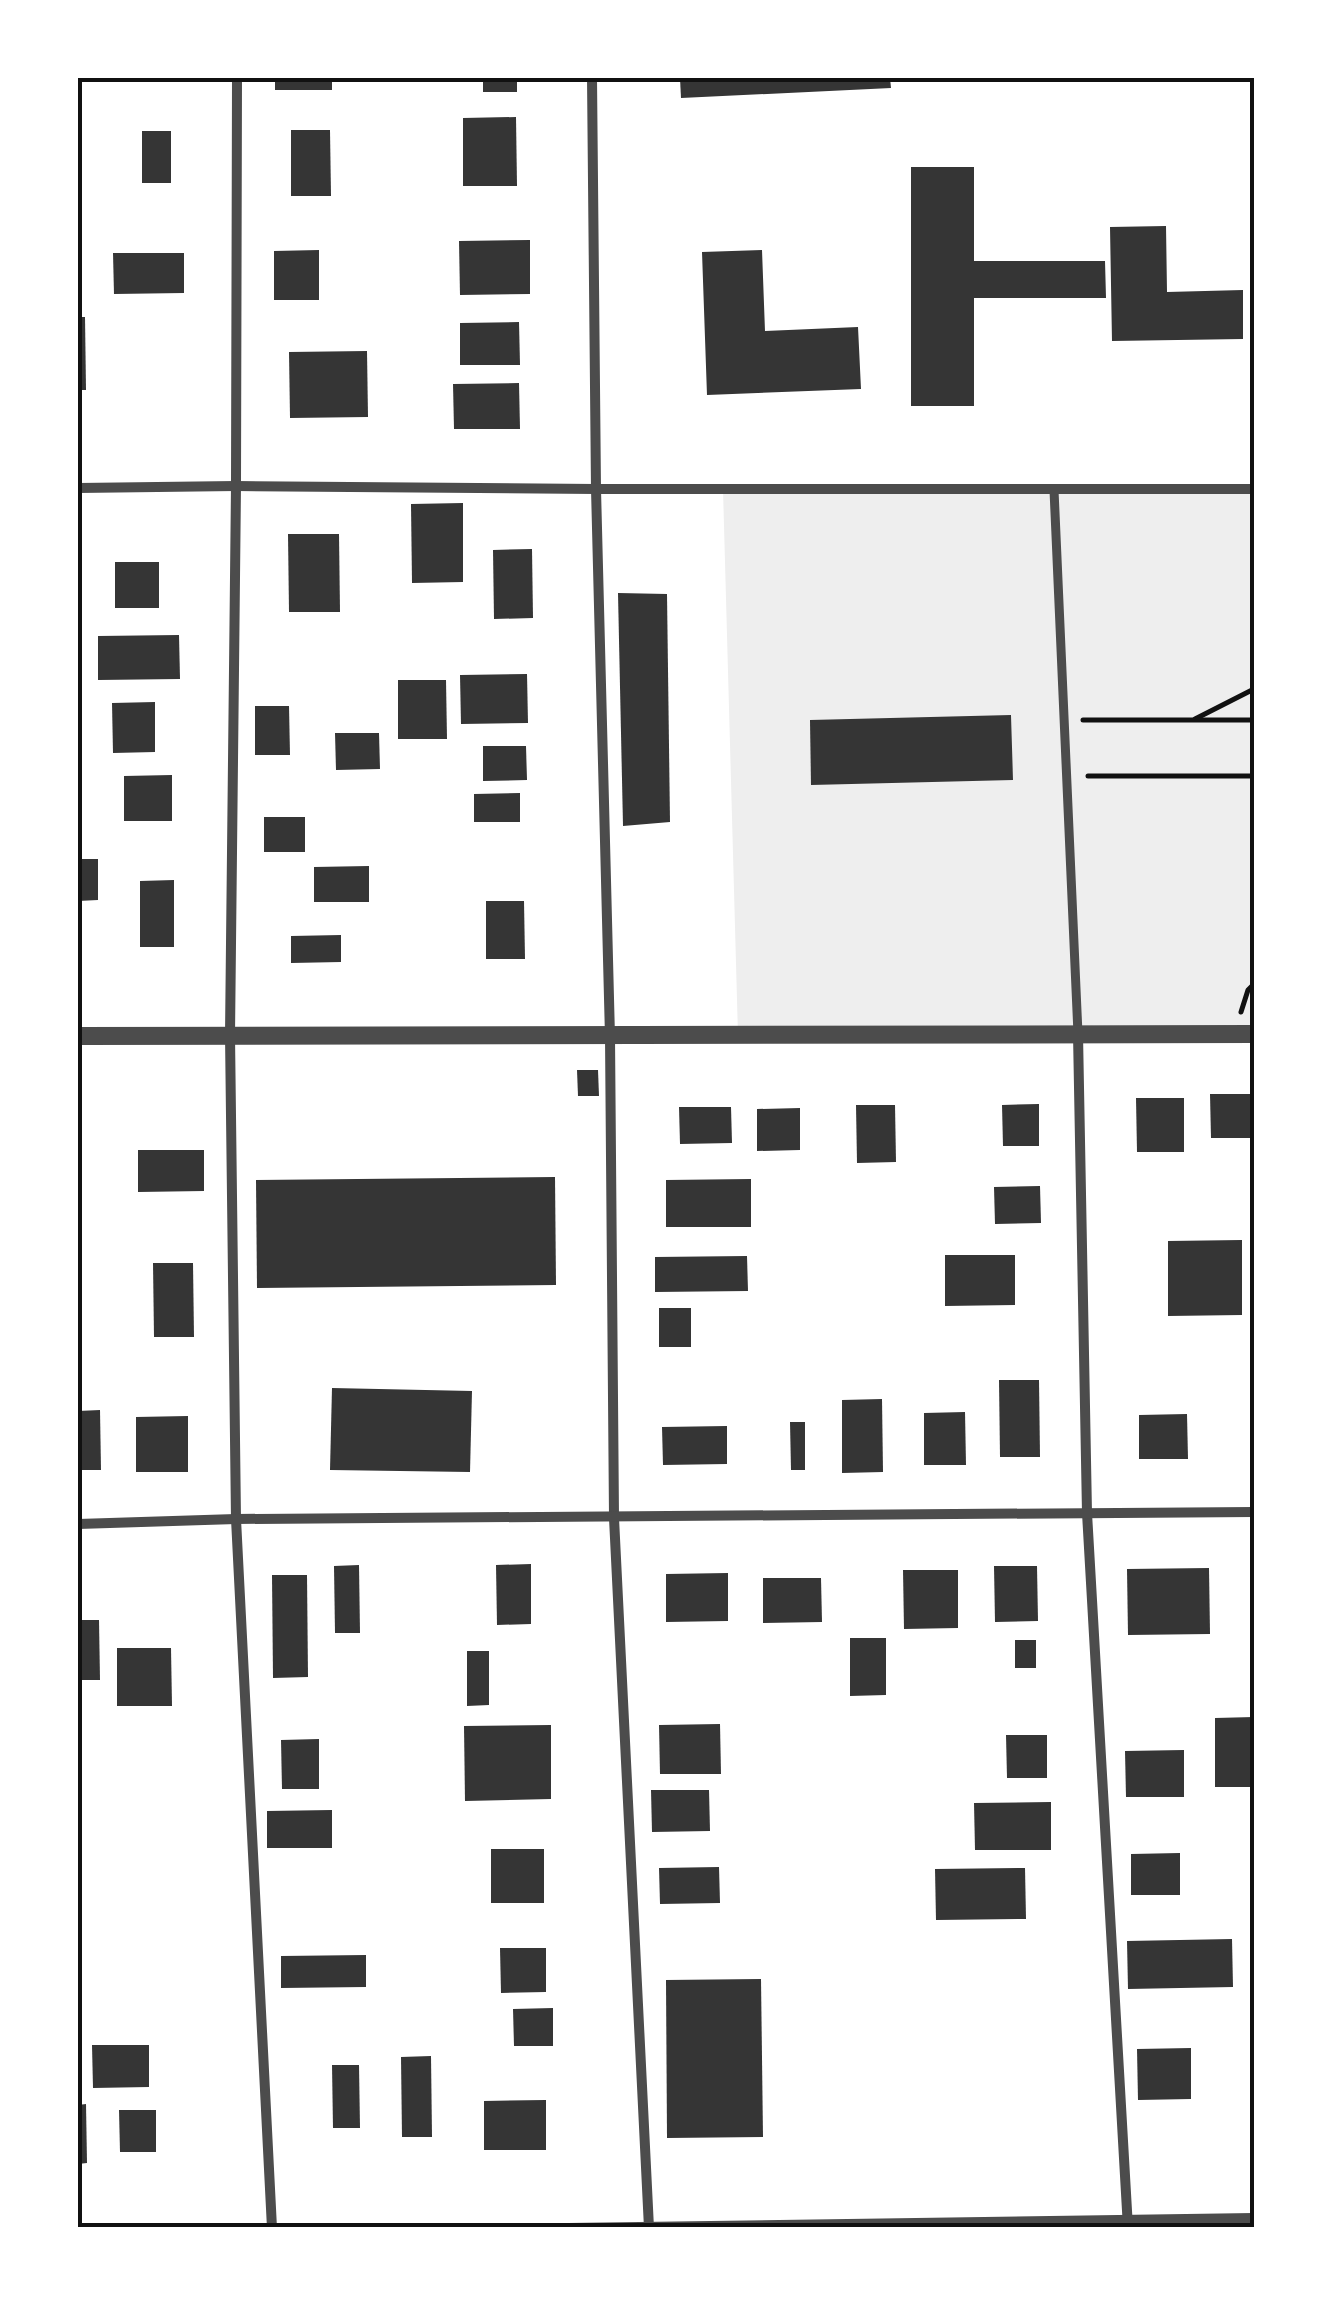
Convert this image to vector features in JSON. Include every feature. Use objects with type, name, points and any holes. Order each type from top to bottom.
[{"type":"street","points":[[238,78],[230,1036],[236,1519],[272,2228]]},
{"type":"street","points":[[592,78],[596,490],[610,1037],[614,1518],[649,2227]]},
{"type":"street","points":[[78,488],[1254,489]]},
{"type":"street","points":[[1054,490],[1078,1034],[1087,1514],[1128,2223]]},
{"type":"street","points":[[78,1036],[1254,1034]]},
{"type":"street","points":[[78,1524],[236,1519],[1254,1512]]},
{"type":"street","points":[[568,2228],[1128,2223],[1254,2218]]},
{"type":"path","points":[[1192,720],[1254,689]]},
{"type":"path","points":[[1064,720],[1254,720]]},
{"type":"path","points":[[1067,776],[1254,776]]},
{"type":"shaded area","points":[[723,489],[1254,489],[1254,1034],[738,1036]]},
{"type":"building","points":[[275,78],[332,78],[332,90],[275,90]]},
{"type":"building","points":[[483,78],[517,78],[517,92],[483,92]]},
{"type":"building","points":[[680,78],[890,78],[891,88],[681,98]]},
{"type":"building","points":[[516,117],[517,186],[463,186],[463,118]]},
{"type":"building","points":[[291,130],[330,130],[331,196],[291,196]]},
{"type":"building","points":[[142,131],[171,131],[171,183],[142,183]]},
{"type":"building","points":[[911,167],[974,167],[974,261],[1105,261],[1106,298],[974,298],[974,406],[911,406]]},
{"type":"building","points":[[1166,226],[1167,292],[1243,290],[1243,339],[1112,341],[1110,227]]},
{"type":"building","points":[[530,240],[530,294],[460,295],[459,241]]},
{"type":"building","points":[[319,250],[319,300],[274,300],[274,251]]},
{"type":"building","points":[[762,250],[765,331],[858,327],[861,389],[707,395],[702,252]]},
{"type":"building","points":[[113,253],[184,253],[184,293],[114,294]]},
{"type":"building","points":[[78,317],[85,317],[86,390],[78,390]]},
{"type":"building","points":[[519,322],[520,365],[460,365],[460,323]]},
{"type":"building","points":[[367,351],[368,417],[290,418],[289,352]]},
{"type":"building","points":[[519,383],[520,429],[454,429],[453,384]]},
{"type":"building","points":[[463,503],[463,582],[412,583],[411,504]]},
{"type":"building","points":[[288,534],[339,534],[340,612],[289,612]]},
{"type":"building","points":[[532,549],[533,618],[494,619],[493,550]]},
{"type":"building","points":[[115,562],[159,562],[159,608],[115,608]]},
{"type":"building","points":[[618,593],[667,594],[670,822],[623,826]]},
{"type":"building","points":[[179,635],[180,679],[98,680],[98,636]]},
{"type":"building","points":[[527,674],[528,723],[461,724],[460,675]]},
{"type":"building","points":[[398,680],[446,680],[447,739],[398,739]]},
{"type":"building","points":[[155,702],[155,752],[113,753],[112,703]]},
{"type":"building","points":[[255,706],[289,706],[290,755],[255,755]]},
{"type":"building","points":[[1011,715],[1013,780],[811,785],[810,720]]},
{"type":"building","points":[[335,733],[379,733],[380,769],[336,770]]},
{"type":"building","points":[[483,746],[526,746],[527,780],[483,781]]},
{"type":"building","points":[[172,775],[172,821],[124,821],[124,776]]},
{"type":"building","points":[[520,793],[520,822],[474,822],[474,794]]},
{"type":"building","points":[[264,817],[305,817],[305,852],[264,852]]},
{"type":"building","points":[[78,859],[98,859],[98,900],[78,901]]},
{"type":"building","points":[[369,866],[369,902],[314,902],[314,867]]},
{"type":"building","points":[[174,880],[174,947],[140,947],[140,881]]},
{"type":"building","points":[[486,901],[524,901],[525,959],[486,959]]},
{"type":"building","points":[[341,935],[341,962],[291,963],[291,936]]},
{"type":"building","points":[[577,1070],[598,1070],[599,1096],[578,1096]]},
{"type":"building","points":[[1210,1094],[1254,1094],[1254,1138],[1211,1138]]},
{"type":"building","points":[[1136,1098],[1184,1098],[1184,1152],[1137,1152]]},
{"type":"building","points":[[1039,1104],[1039,1146],[1003,1146],[1002,1105]]},
{"type":"building","points":[[856,1105],[895,1105],[896,1162],[857,1163]]},
{"type":"building","points":[[679,1107],[731,1107],[732,1143],[680,1144]]},
{"type":"building","points":[[800,1108],[800,1150],[757,1151],[757,1109]]},
{"type":"building","points":[[138,1150],[204,1150],[204,1191],[138,1192]]},
{"type":"building","points":[[555,1177],[556,1285],[257,1288],[256,1180]]},
{"type":"building","points":[[751,1179],[751,1227],[666,1227],[666,1180]]},
{"type":"building","points":[[1040,1186],[1041,1223],[995,1224],[994,1187]]},
{"type":"building","points":[[1242,1240],[1242,1315],[1168,1316],[1168,1241]]},
{"type":"building","points":[[945,1255],[1015,1255],[1015,1305],[945,1306]]},
{"type":"building","points":[[747,1256],[748,1291],[655,1292],[655,1257]]},
{"type":"building","points":[[153,1263],[193,1263],[194,1337],[154,1337]]},
{"type":"building","points":[[659,1308],[691,1308],[691,1347],[659,1347]]},
{"type":"building","points":[[999,1380],[1039,1380],[1040,1457],[1000,1457]]},
{"type":"building","points":[[332,1388],[472,1391],[470,1472],[330,1470]]},
{"type":"building","points":[[882,1399],[883,1472],[842,1473],[842,1400]]},
{"type":"building","points":[[100,1410],[101,1470],[78,1470],[78,1411]]},
{"type":"building","points":[[965,1412],[966,1465],[924,1465],[924,1413]]},
{"type":"building","points":[[1187,1414],[1188,1459],[1139,1459],[1139,1415]]},
{"type":"building","points":[[188,1416],[188,1472],[136,1472],[136,1417]]},
{"type":"building","points":[[790,1422],[805,1422],[805,1470],[791,1470]]},
{"type":"building","points":[[727,1426],[727,1464],[663,1465],[662,1427]]},
{"type":"building","points":[[531,1564],[531,1624],[497,1625],[496,1565]]},
{"type":"building","points":[[359,1565],[360,1633],[335,1633],[334,1566]]},
{"type":"building","points":[[994,1566],[1037,1566],[1038,1621],[995,1622]]},
{"type":"building","points":[[1209,1568],[1210,1634],[1128,1635],[1127,1569]]},
{"type":"building","points":[[903,1570],[958,1570],[958,1628],[904,1629]]},
{"type":"building","points":[[728,1573],[728,1621],[666,1622],[666,1574]]},
{"type":"building","points":[[272,1575],[307,1575],[308,1677],[273,1678]]},
{"type":"building","points":[[763,1578],[821,1578],[822,1622],[763,1623]]},
{"type":"building","points":[[78,1620],[99,1620],[100,1680],[78,1680]]},
{"type":"building","points":[[850,1638],[886,1638],[886,1695],[850,1696]]},
{"type":"building","points":[[1015,1640],[1036,1640],[1036,1668],[1015,1668]]},
{"type":"building","points":[[117,1648],[171,1648],[172,1706],[117,1706]]},
{"type":"building","points":[[467,1651],[489,1651],[489,1705],[467,1706]]},
{"type":"building","points":[[1254,1717],[1254,1787],[1215,1787],[1215,1718]]},
{"type":"building","points":[[720,1724],[721,1774],[660,1774],[659,1725]]},
{"type":"building","points":[[551,1725],[551,1799],[465,1801],[464,1726]]},
{"type":"building","points":[[1006,1735],[1047,1735],[1047,1778],[1007,1778]]},
{"type":"building","points":[[319,1739],[319,1789],[282,1789],[281,1740]]},
{"type":"building","points":[[1184,1750],[1184,1797],[1126,1797],[1125,1751]]},
{"type":"building","points":[[651,1790],[709,1790],[710,1831],[652,1832]]},
{"type":"building","points":[[1051,1802],[1051,1850],[975,1850],[974,1803]]},
{"type":"building","points":[[332,1810],[332,1848],[267,1848],[267,1811]]},
{"type":"building","points":[[491,1849],[544,1849],[544,1903],[491,1903]]},
{"type":"building","points":[[1180,1853],[1180,1895],[1131,1895],[1131,1854]]},
{"type":"building","points":[[719,1867],[720,1903],[660,1904],[659,1868]]},
{"type":"building","points":[[1025,1868],[1026,1919],[936,1920],[935,1869]]},
{"type":"building","points":[[1232,1939],[1233,1987],[1128,1989],[1127,1941]]},
{"type":"building","points":[[500,1948],[546,1948],[546,1992],[501,1993]]},
{"type":"building","points":[[366,1955],[366,1987],[281,1988],[281,1956]]},
{"type":"building","points":[[761,1979],[763,2137],[667,2138],[666,1980]]},
{"type":"building","points":[[553,2008],[553,2046],[514,2046],[513,2009]]},
{"type":"building","points":[[92,2045],[149,2045],[149,2087],[93,2088]]},
{"type":"building","points":[[1191,2048],[1191,2099],[1138,2100],[1137,2049]]},
{"type":"building","points":[[431,2056],[432,2137],[402,2137],[401,2057]]},
{"type":"building","points":[[332,2065],[359,2065],[360,2128],[333,2128]]},
{"type":"building","points":[[546,2100],[546,2150],[484,2150],[484,2101]]},
{"type":"building","points":[[86,2104],[87,2163],[78,2164],[78,2105]]},
{"type":"building","points":[[119,2110],[156,2110],[156,2152],[120,2152]]}]
